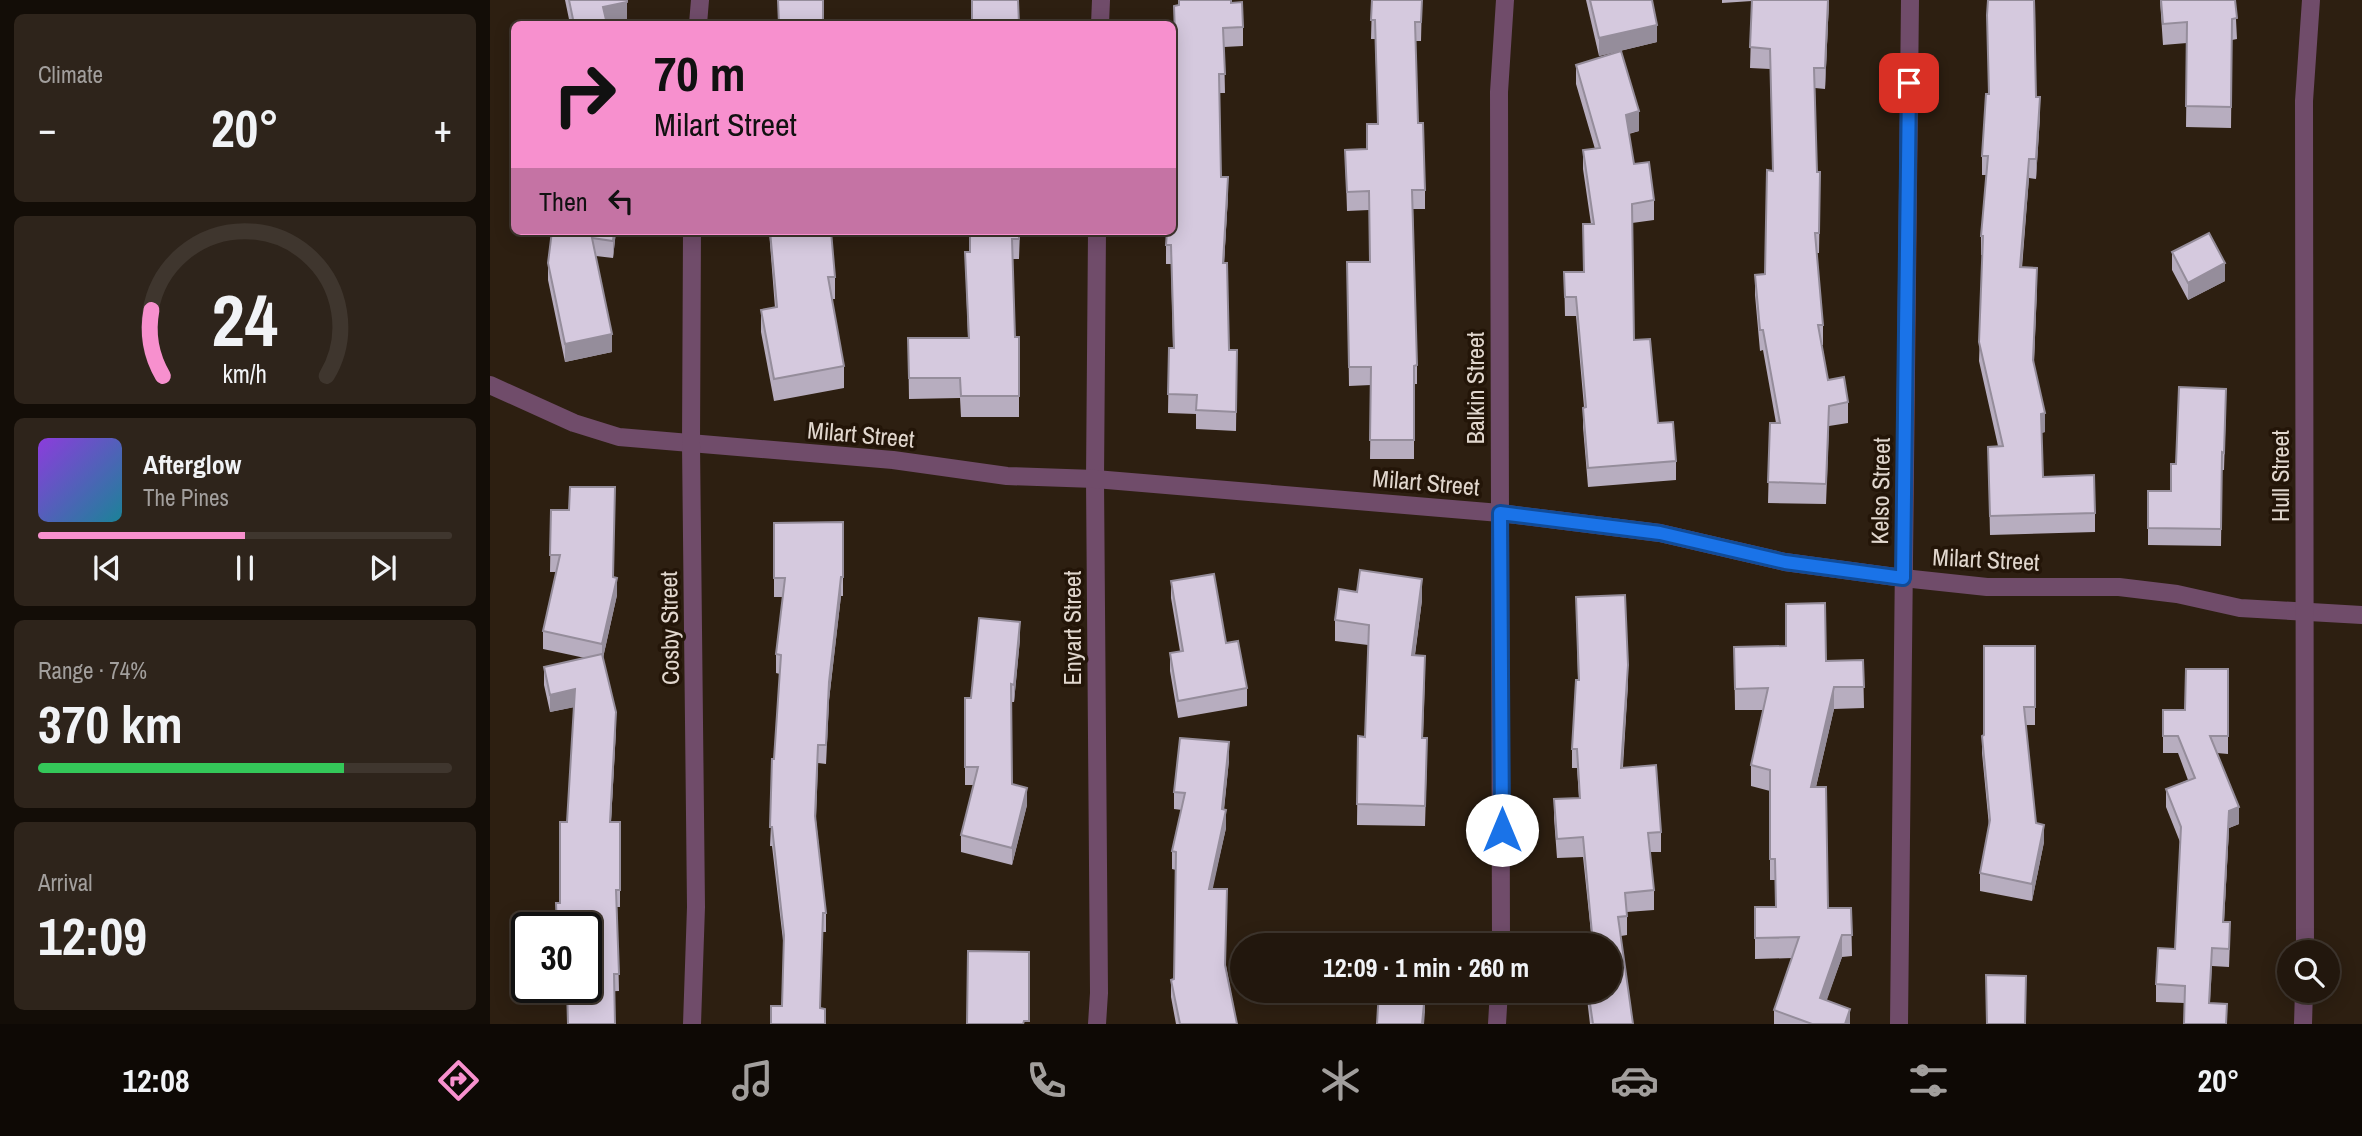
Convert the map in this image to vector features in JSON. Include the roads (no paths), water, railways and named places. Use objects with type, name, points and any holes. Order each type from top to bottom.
[{"type":"street","points":[[698,21],[700,0]]},
{"type":"street","points":[[1100,21],[1101,0]]},
{"type":"street","name":"Balkin Street","points":[[1501,933],[1499,92],[1505,0]]},
{"type":"street","name":"Kelso Street","points":[[1899,1024],[1910,0]]},
{"type":"street","name":"Hull Street","points":[[2305,940],[2304,101],[2311,0]]},
{"type":"street","name":"Cosby Street","points":[[692,235],[691,444],[696,907],[692,1024]]},
{"type":"street","name":"Enyart Street","points":[[1097,235],[1097,1024]]},
{"type":"street","name":"Milart Street","points":[[490,385],[575,423],[619,437],[893,460],[1007,476],[1095,479],[1500,513],[1660,533],[1785,562],[1903,578],[1987,587],[2119,587],[2177,594],[2240,608],[2362,615]]},
{"type":"street","points":[[1497,1024],[1498,1003]]},
{"type":"street","points":[[2303,1024],[2304,1003]]}]
